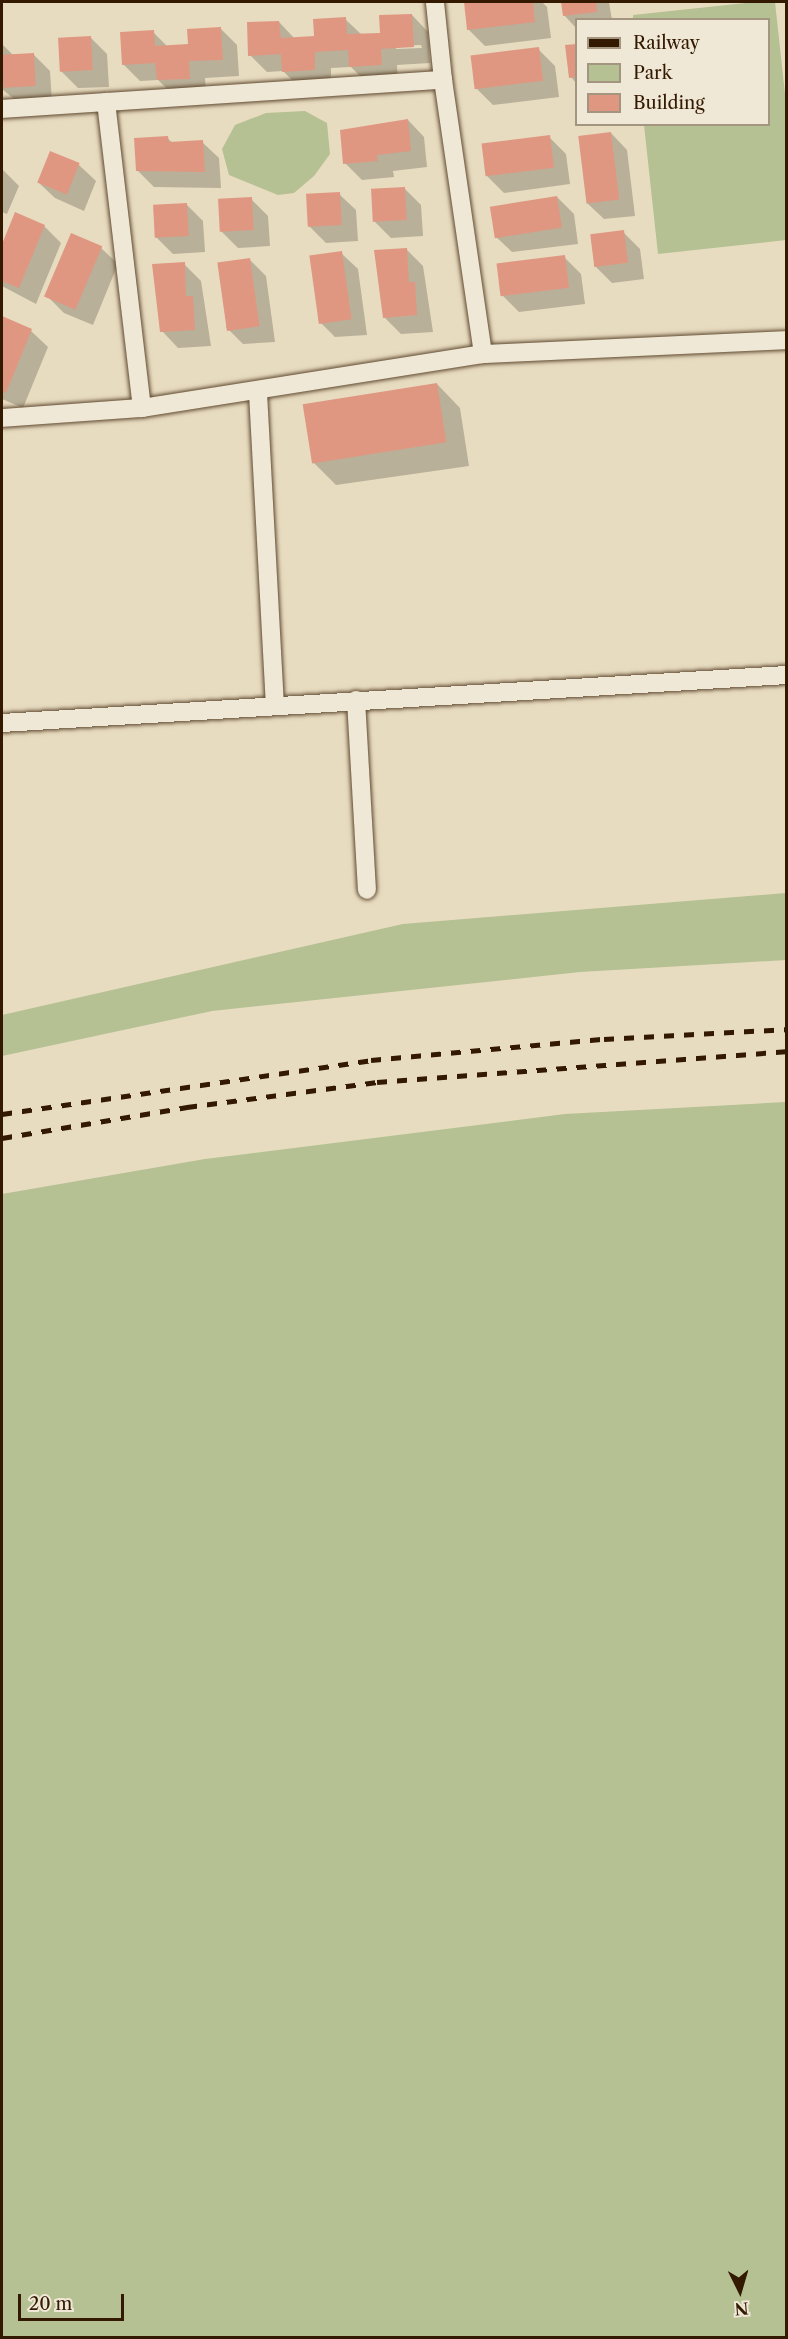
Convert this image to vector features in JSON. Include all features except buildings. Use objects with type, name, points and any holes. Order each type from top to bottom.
[{"type":"lane","points":[[435,2],[443,80],[483,354]]},
{"type":"lane","points":[[2,109],[443,80]]},
{"type":"lane","points":[[106,102],[142,408]]},
{"type":"lane","points":[[2,418],[142,408],[258,393],[483,354],[786,340]]},
{"type":"lane","points":[[258,393],[275,705]]},
{"type":"lane","points":[[2,723],[786,675]]},
{"type":"lane","points":[[356,700],[367,890]]},
{"type":"green space","points":[[755,2],[775,2],[786,103],[786,240],[658,254],[644,126],[770,126],[770,18],[633,18],[633,15]]},
{"type":"green space","points":[[305,111],[327,123],[330,154],[314,176],[294,193],[278,195],[229,175],[222,149],[235,125],[266,113]]},
{"type":"green space","points":[[786,893],[786,960],[580,972],[212,1011],[2,1056],[2,1015],[403,924]]},
{"type":"green space","points":[[786,1102],[786,2337],[2,2337],[2,1194],[205,1159],[565,1114]]},
{"type":"railway","points":[[2,1114],[371,1060],[604,1039],[786,1029]]},
{"type":"railway","points":[[2,1138],[187,1107],[377,1082],[786,1051]]}]
